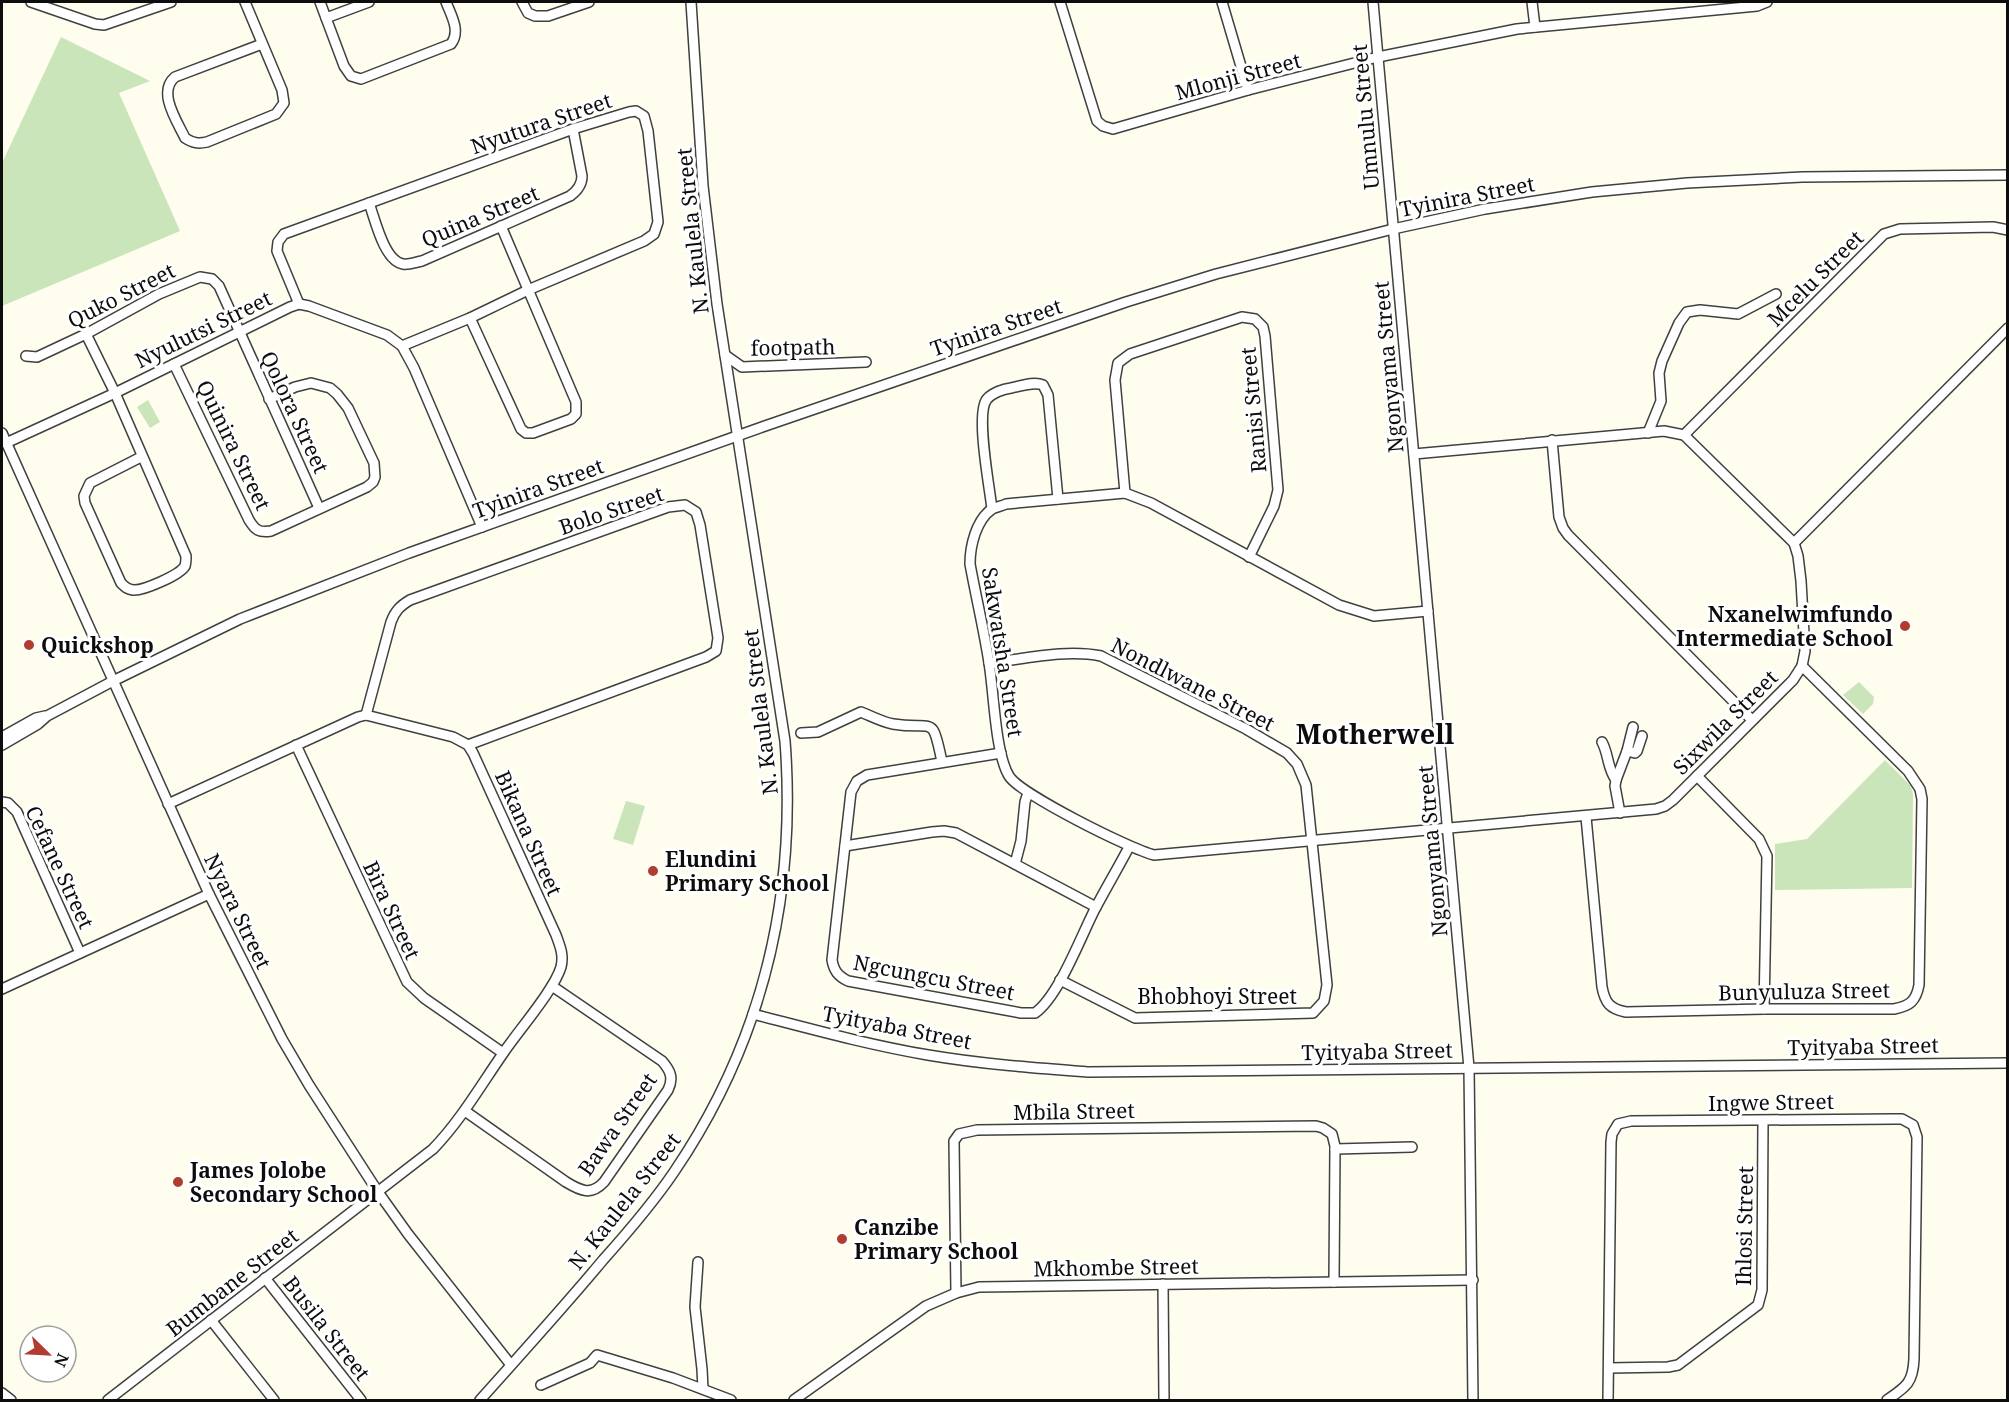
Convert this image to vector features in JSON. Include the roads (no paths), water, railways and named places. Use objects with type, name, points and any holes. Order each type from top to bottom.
[{"type":"street","points":[[31,2],[104,25],[171,2]]},
{"type":"street","points":[[245,2],[282,90],[284,103],[276,114],[207,142],[198,144],[185,138],[166,93],[170,81],[262,44]]},
{"type":"street","points":[[320,2],[344,66],[351,76],[361,79],[451,44],[456,31],[446,2]]},
{"type":"street","points":[[326,18],[369,2]]},
{"type":"street","points":[[522,2],[528,13],[542,17],[589,2]]},
{"type":"street","name":"N. Kaulela Street","points":[[480,1401],[633,1226],[692,1144],[723,1087],[753,1014],[770,956],[782,897],[788,788],[786,741],[725,355],[703,186],[691,2]]},
{"type":"street","name":"Mlonji Street","points":[[1060,2],[1080,60],[1097,121],[1108,128],[1117,129],[1248,90],[1378,57],[1534,27],[1733,9],[1757,6],[1767,2]]},
{"type":"street","points":[[1222,2],[1248,90]]},
{"type":"street","name":"Umnulu Street","points":[[1373,2],[1393,229]]},
{"type":"street","points":[[1532,2],[1534,27]]},
{"type":"street","name":"Nyutura Street","points":[[299,304],[277,251],[278,242],[284,234],[573,129],[629,112],[636,111],[644,116],[648,131],[658,222],[654,234],[644,241],[402,346]]},
{"type":"street","name":"Quina Street","points":[[369,203],[389,255],[395,261],[411,264],[432,257],[577,191],[582,176],[573,129]]},
{"type":"street","name":"Tyinira Street","points":[[2,745],[38,724],[47,716],[113,681],[240,619],[408,553],[738,435],[1147,295],[1216,274],[1393,229],[1485,209],[1592,192],[1688,183],[1802,177],[2007,175]]},
{"type":"street","points":[[470,318],[521,429],[526,433],[533,433],[571,419],[576,414],[576,402],[501,226]]},
{"type":"street","name":"Mcelu Street","points":[[1684,435],[1884,234],[1900,229],[1993,227],[2007,230]]},
{"type":"street","name":"Ngonyama Street","points":[[1393,229],[1469,1068],[1473,1401]]},
{"type":"street","name":"Quko Street","points":[[26,356],[37,357],[86,334],[159,294],[200,277],[212,279],[219,286],[238,332]]},
{"type":"street","points":[[1648,433],[1661,401],[1659,373],[1662,361],[1678,324],[1687,312],[1700,310],[1738,314],[1776,294]]},
{"type":"street","name":"Nyulutsi Street","points":[[6,443],[299,304],[387,335],[402,346]]},
{"type":"street","name":"Ranisi Street","points":[[1125,493],[1115,380],[1118,363],[1130,354],[1209,328],[1242,318],[1255,319],[1263,327],[1265,336],[1278,490],[1274,506],[1249,556]]},
{"type":"street","points":[[1414,454],[1664,431],[1684,435],[1794,543],[2007,328]]},
{"type":"street","name":"Qolora Street","points":[[238,332],[319,508]]},
{"type":"street","points":[[86,334],[115,393],[183,549],[186,561],[185,566],[173,575],[145,588],[133,590],[121,583],[84,496],[90,483],[141,457]]},
{"type":"street","points":[[402,346],[414,368],[483,527]]},
{"type":"street","name":"footpath","points":[[725,355],[742,367],[866,363]]},
{"type":"street","name":"Quinira Street","points":[[174,364],[253,528],[259,531],[271,531],[367,487],[373,482],[376,470],[374,463],[348,408],[330,388],[311,383],[295,387],[269,399]]},
{"type":"street","points":[[1058,499],[1048,395],[1043,386],[1033,384],[1008,388],[993,394],[984,405],[983,435],[992,509],[1006,504],[1125,493],[1151,503],[1340,605],[1374,616],[1428,611]]},
{"type":"street","name":"Nyara Street","points":[[2,433],[208,894],[298,1067],[378,1192],[408,1234],[511,1365]]},
{"type":"street","points":[[1552,440],[1559,517],[1563,528],[1752,720]]},
{"type":"street","name":"Bolo Street","points":[[366,715],[391,622],[401,605],[668,507],[685,506],[696,512],[718,638],[716,651],[706,657],[468,745]]},
{"type":"street","name":"Sakwatsha Street","points":[[992,509],[982,520],[976,533],[970,550],[970,564],[989,663],[1001,753],[1010,778],[1028,793],[1129,847],[1154,855],[1448,829]]},
{"type":"street","name":"Sixwila Street","points":[[1448,829],[1620,813],[1665,806],[1793,680],[1803,666],[1805,651],[1801,581],[1794,543]]},
{"type":"street","name":"Nondlwane Street","points":[[989,663],[1054,656],[1091,654],[1101,656],[1246,729],[1287,753],[1297,764],[1306,785],[1311,840]]},
{"type":"street","name":"Bunyuluza Street","points":[[1586,816],[1602,987],[1608,1006],[1626,1012],[1764,1009],[1894,1010],[1913,1003],[1919,985],[1922,799],[1920,789],[1908,771],[1803,666]]},
{"type":"street","points":[[801,733],[818,732],[861,712],[891,724],[924,724],[932,727],[936,734],[942,762]]},
{"type":"street","points":[[168,804],[350,720],[366,715],[442,734],[468,745]]},
{"type":"street","name":"Tyinira Street","points":[[2,737],[36,718],[47,716]]},
{"type":"street","points":[[1620,813],[1614,786],[1633,727]]},
{"type":"street","points":[[1627,751],[1637,752],[1642,736]]},
{"type":"street","points":[[1602,742],[1610,774],[1616,780]]},
{"type":"street","name":"Bira Street","points":[[296,745],[407,982],[424,998],[503,1053]]},
{"type":"street","name":"Bikana Street","points":[[378,1192],[433,1149],[465,1111],[503,1053],[552,986],[561,965],[560,946],[468,745]]},
{"type":"street","name":"Ngcungcu Street","points":[[1001,753],[867,775],[857,781],[851,792],[832,960],[833,968],[842,978],[848,981],[1035,1013],[1060,980],[1129,847]]},
{"type":"street","points":[[1697,776],[1759,839],[1767,856],[1764,1009]]},
{"type":"street","points":[[1015,864],[1028,793]]},
{"type":"street","name":"Cefane Street","points":[[2,802],[8,803],[17,812],[80,953]]},
{"type":"street","points":[[845,846],[944,831],[956,833],[1096,907]]},
{"type":"street","name":"Bhobhoyi Street","points":[[1060,980],[1135,1018],[1313,1013],[1324,1001],[1327,986],[1311,840]]},
{"type":"street","points":[[2,989],[208,894]]},
{"type":"street","name":"Bawa Street","points":[[465,1111],[577,1189],[588,1192],[598,1188],[604,1182],[671,1084],[671,1073],[662,1061],[552,986]]},
{"type":"street","name":"Tyityaba Street","points":[[753,1014],[854,1040],[909,1051],[1088,1072],[2007,1063]]},
{"type":"street","name":"Ingwe Street","points":[[1608,1401],[1611,1142],[1614,1129],[1618,1124],[1631,1121],[1894,1119],[1908,1121],[1916,1130],[1914,1369],[1909,1383],[1887,1401]]},
{"type":"street","name":"Ihlosi Street","points":[[1609,1368],[1674,1367],[1758,1305],[1762,1290],[1763,1121]]},
{"type":"street","name":"Mbila Street","points":[[956,1293],[954,1142],[959,1134],[964,1132],[1316,1126],[1332,1134],[1335,1149]]},
{"type":"street","points":[[1334,1282],[1335,1149],[1412,1147]]},
{"type":"street","name":"Bumbane Street","points":[[108,1401],[378,1192]]},
{"type":"street","points":[[698,1262],[695,1307],[703,1389]]},
{"type":"street","name":"Busila Street","points":[[265,1278],[361,1401]]},
{"type":"street","name":"Mkhombe Street","points":[[794,1401],[926,1306],[956,1293],[979,1287],[1473,1280]]},
{"type":"street","points":[[1163,1284],[1164,1401]]},
{"type":"street","points":[[211,1320],[274,1401]]},
{"type":"street","points":[[541,1385],[590,1363],[597,1355],[703,1389],[730,1401]]},
{"type":"street","points":[[2,1393],[11,1401]]},
{"type":"place","name":"Nxanelwimfundo Intermediate School","points":[[1905,626]]},
{"type":"place","name":"Quickshop","points":[[29,645]]},
{"type":"place","name":"Elundini Primary School","points":[[653,871]]},
{"type":"place","name":"James Jolobe Secondary School","points":[[178,1182]]},
{"type":"place","name":"Canzibe Primary School","points":[[842,1239]]},
{"type":"district","name":"Motherwell","points":[[1375,733]]}]
